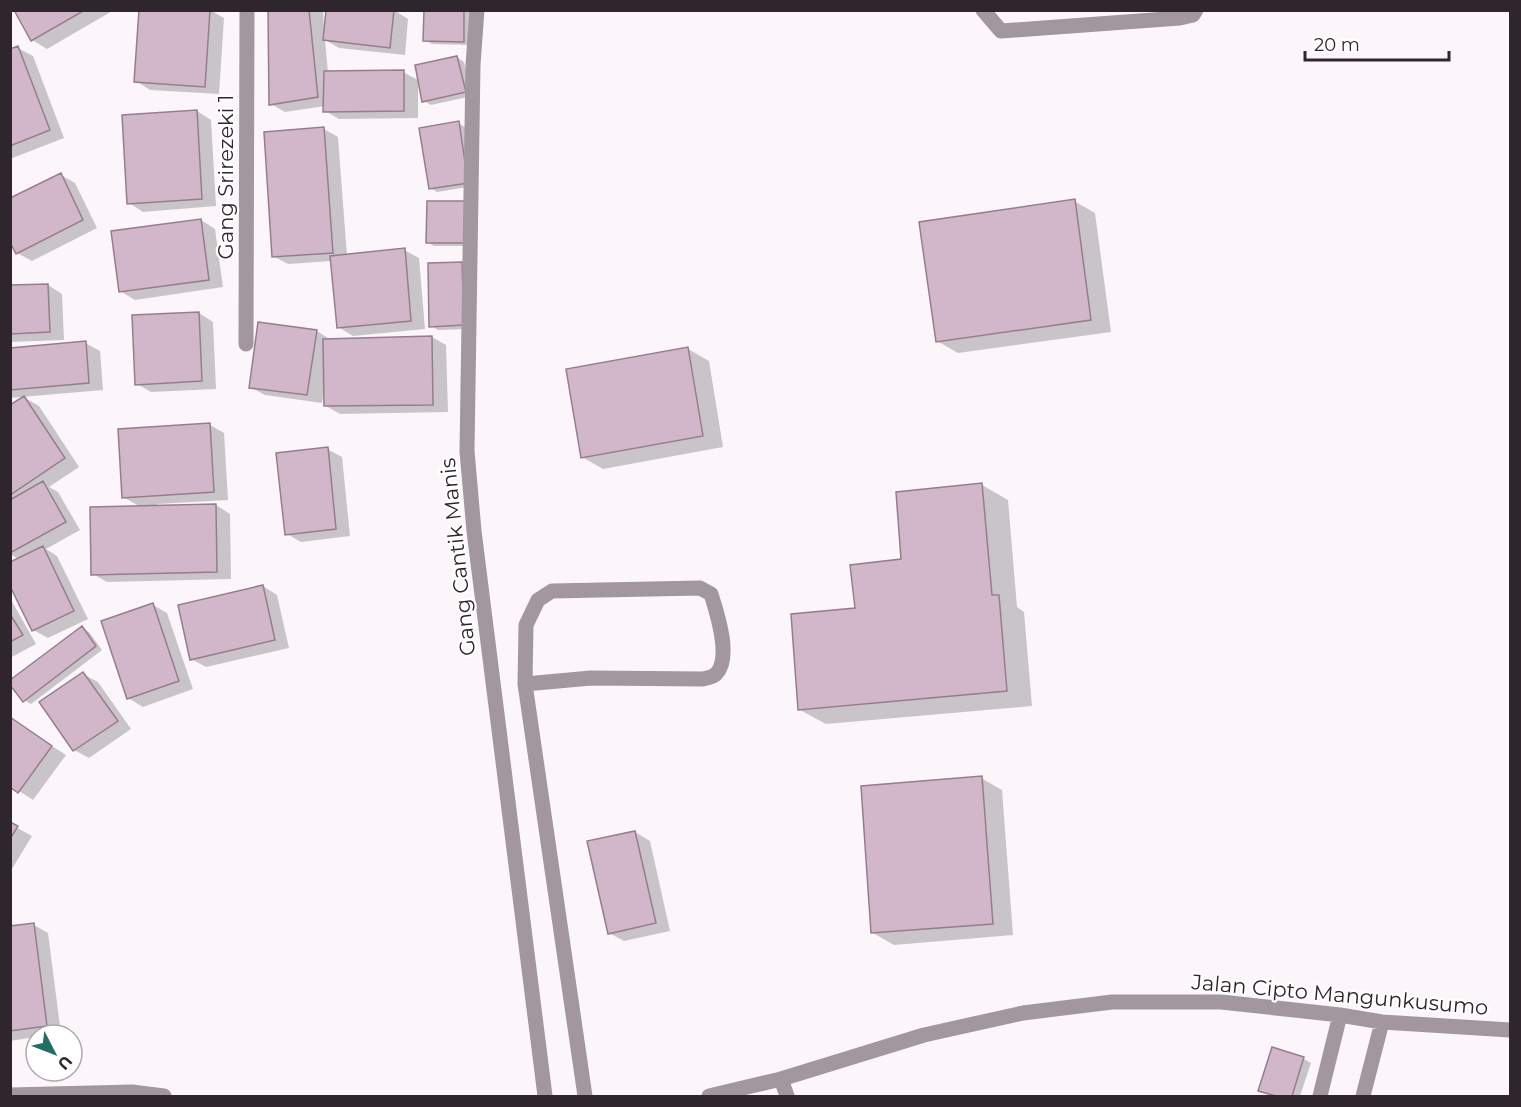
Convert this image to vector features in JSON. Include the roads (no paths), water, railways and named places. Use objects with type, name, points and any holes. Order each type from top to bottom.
[{"type":"street","name":"Gang Srirezeki 1","points":[[246,344],[247,10]]},
{"type":"street","name":"Gang Cantik Manis","points":[[477,10],[473,65],[467,451],[475,543],[545,1096]]},
{"type":"street","points":[[983,10],[1000,31],[1180,18],[1193,15],[1197,10]]},
{"type":"street","points":[[525,684],[591,678],[703,679],[715,675],[723,663],[723,646],[711,594],[700,588],[552,591],[538,600],[526,625],[525,684],[585,1096]]},
{"type":"street","name":"Jalan Cipto Mangunkusumo","points":[[709,1096],[781,1079],[924,1035],[1023,1013],[1112,1002],[1221,1002],[1382,1022],[1510,1030]]},
{"type":"street","points":[[1320,1096],[1340,1015]]},
{"type":"street","points":[[1363,1096],[1382,1022]]},
{"type":"street","points":[[781,1079],[787,1096]]},
{"type":"street","points":[[10,1095],[164,1096]]}]
